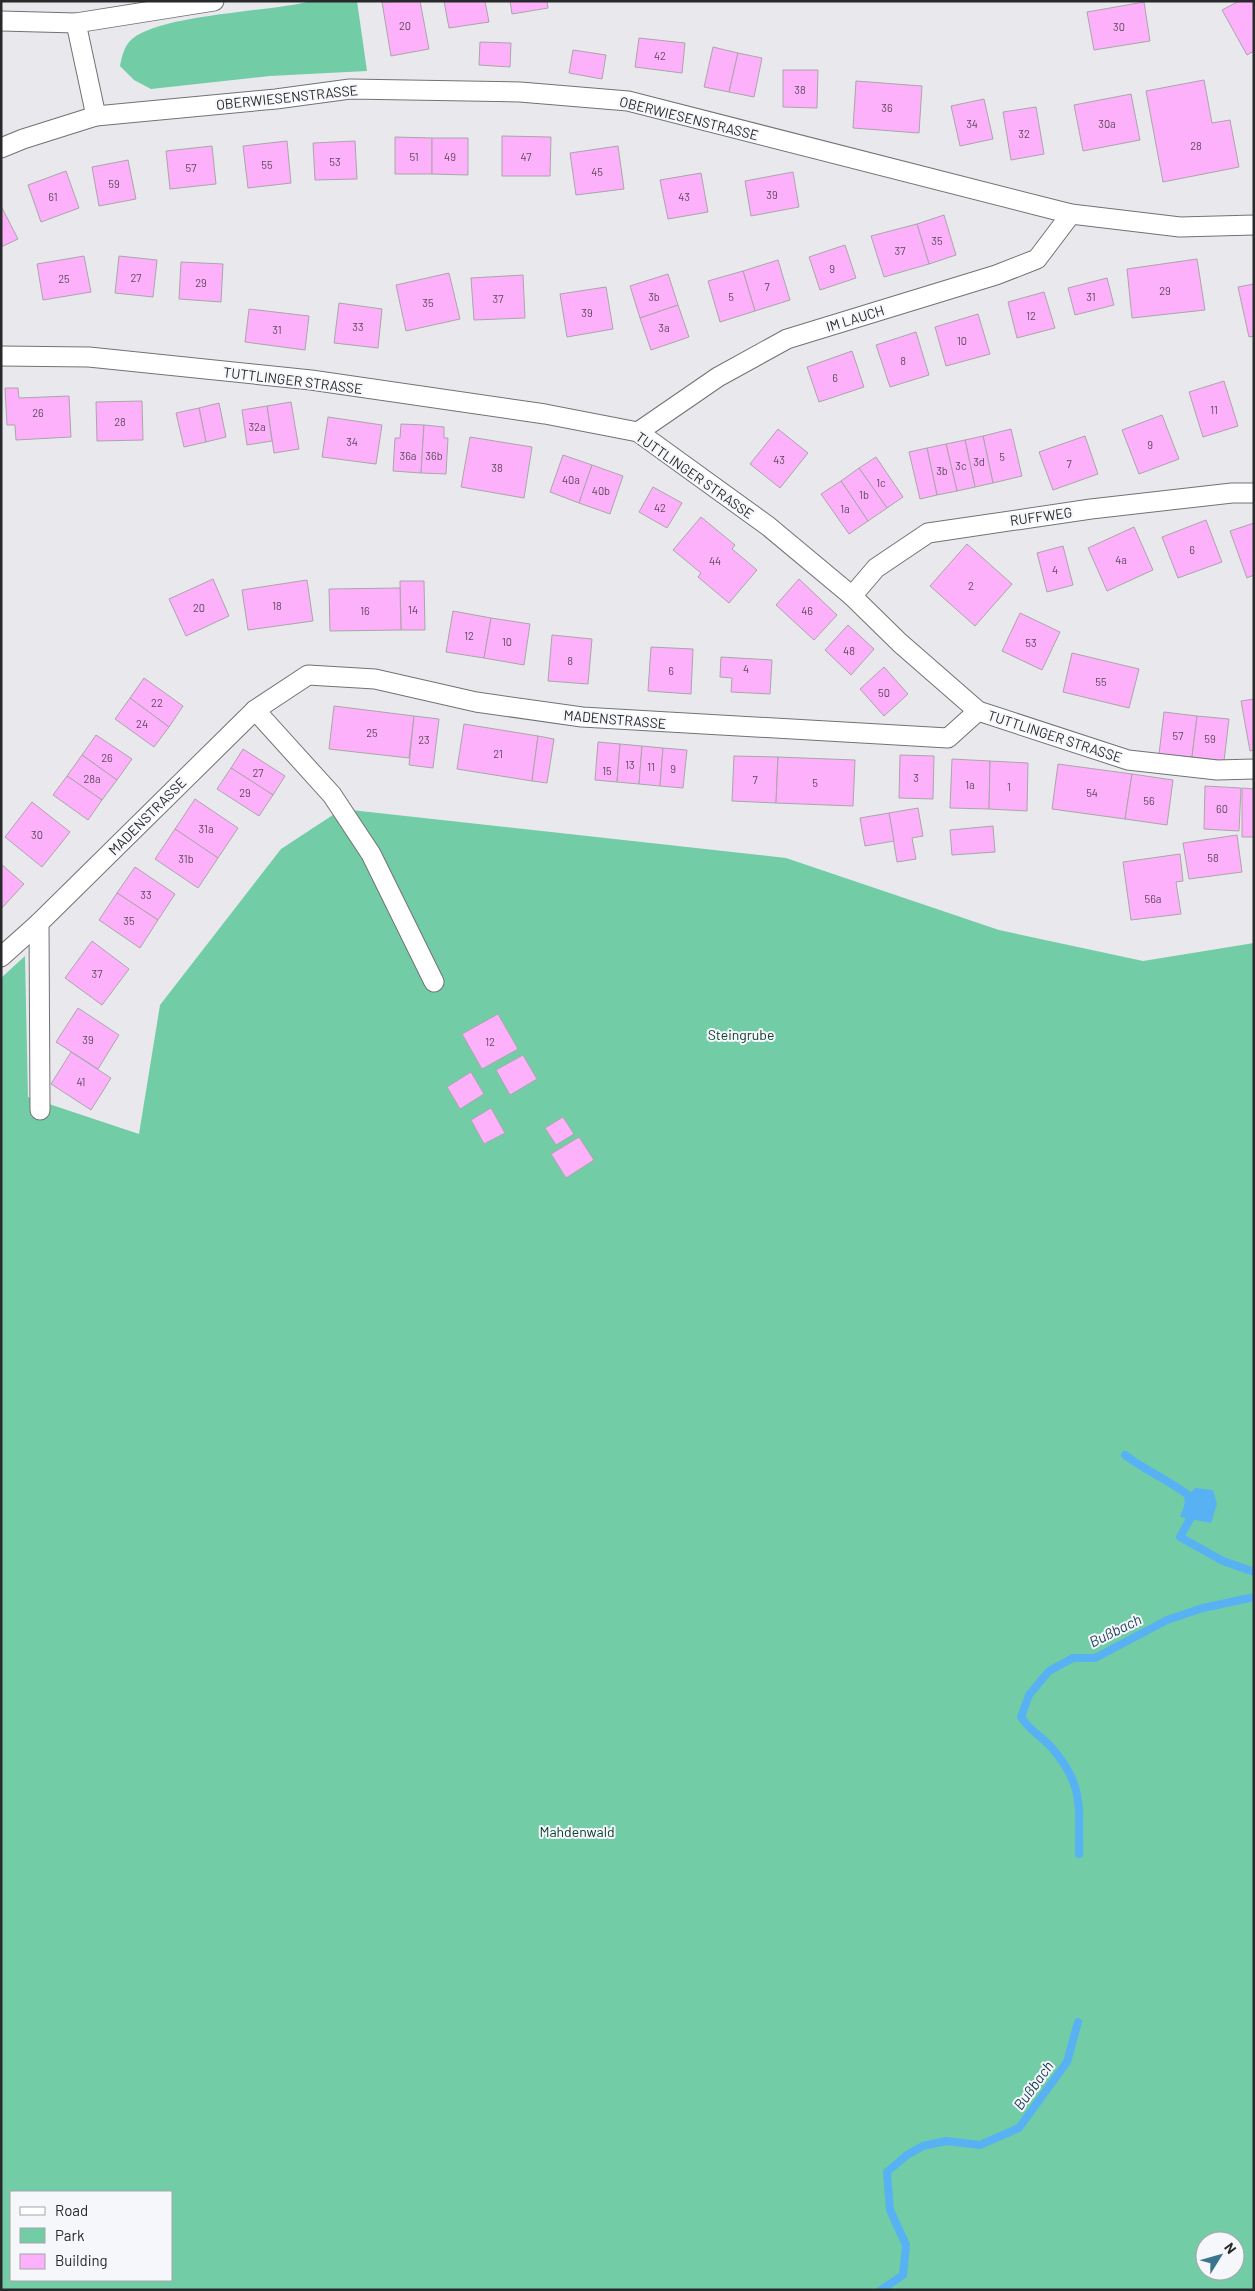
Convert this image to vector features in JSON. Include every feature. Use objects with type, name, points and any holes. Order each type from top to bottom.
[{"type":"street","points":[[1,21],[76,23],[214,1]]},
{"type":"street","points":[[76,23],[96,116]]},
{"type":"street","name":"OBERWIESENSTRASSE","points":[[1,148],[23,139],[96,116],[276,99],[350,89],[520,92],[628,101],[1071,214],[1180,227],[1254,224]]},
{"type":"street","name":"IM LAUCH","points":[[638,432],[718,377],[787,339],[996,275],[1037,259],[1071,214]]},
{"type":"street","name":"TUTTLINGER STRASSE","points":[[1,356],[89,357],[311,380],[545,414],[638,432],[768,526],[852,596],[900,643],[978,711],[1128,760],[1218,770],[1254,769]]},
{"type":"street","name":"RUFFWEG","points":[[852,596],[876,568],[928,533],[1091,509],[1232,493],[1254,493]]},
{"type":"street","name":"MADENSTRASSE","points":[[1,957],[39,923],[255,710],[308,675],[375,679],[476,702],[582,717],[709,726],[948,738],[978,711]]},
{"type":"street","points":[[255,710],[332,795],[371,854],[434,982]]},
{"type":"street","points":[[39,923],[40,1110]]},
{"type":"green space","points":[[312,1],[357,1],[367,71],[270,76],[151,89],[134,80],[120,66],[124,51],[132,39],[167,24]]},
{"type":"green space","name":"Mahdenwald","points":[[342,809],[786,858],[999,930],[1143,961],[1254,943],[1254,2290],[1,2290],[1,978],[25,956],[28,1097],[139,1134],[160,1005],[281,849]]},
{"type":"water","points":[[1195,1488],[1213,1490],[1217,1504],[1211,1523],[1180,1517],[1188,1495]]},
{"type":"building","points":[[420,1],[429,49],[391,56],[382,2]]},
{"type":"building","points":[[444,1],[485,1],[489,22],[449,28]]},
{"type":"building","points":[[510,1],[547,1],[548,8],[512,14]]},
{"type":"building","points":[[1239,1],[1254,1],[1254,51],[1247,55],[1222,10]]},
{"type":"building","points":[[1144,2],[1150,41],[1094,50],[1087,12]]},
{"type":"building","points":[[639,38],[685,43],[682,73],[635,67]]},
{"type":"building","points":[[480,42],[511,43],[510,67],[479,65]]},
{"type":"building","points":[[713,47],[738,53],[729,92],[704,87]]},
{"type":"building","points":[[573,50],[606,55],[602,79],[569,73]]},
{"type":"building","points":[[738,53],[762,58],[754,97],[729,92]]},
{"type":"building","points":[[783,70],[818,70],[817,108],[783,107]]},
{"type":"building","points":[[1204,80],[1212,123],[1230,120],[1239,167],[1163,182],[1146,91]]},
{"type":"building","points":[[856,81],[922,86],[919,133],[853,128]]},
{"type":"building","points":[[1131,94],[1140,140],[1083,151],[1074,105]]},
{"type":"building","points":[[984,99],[993,139],[960,146],[951,106]]},
{"type":"building","points":[[1036,107],[1044,154],[1011,160],[1003,112]]},
{"type":"building","points":[[502,136],[551,137],[550,176],[502,176]]},
{"type":"building","points":[[395,137],[432,138],[432,174],[395,174]]},
{"type":"building","points":[[432,138],[468,138],[468,175],[432,174]]},
{"type":"building","points":[[287,141],[291,183],[248,188],[243,146]]},
{"type":"building","points":[[355,141],[357,179],[315,180],[313,143]]},
{"type":"building","points":[[212,146],[216,184],[170,189],[166,151]]},
{"type":"building","points":[[618,146],[624,189],[576,195],[570,153]]},
{"type":"building","points":[[128,160],[136,199],[99,206],[92,167]]},
{"type":"building","points":[[66,171],[79,208],[41,222],[28,185]]},
{"type":"building","points":[[793,172],[799,207],[751,216],[745,181]]},
{"type":"building","points":[[701,173],[708,212],[668,219],[660,180]]},
{"type":"building","points":[[1,206],[18,239],[1,247]]},
{"type":"building","points":[[944,215],[956,255],[929,264],[917,224]]},
{"type":"building","points":[[917,224],[929,264],[884,277],[871,236]]},
{"type":"building","points":[[845,245],[856,278],[820,290],[809,257]]},
{"type":"building","points":[[84,256],[91,292],[43,300],[37,264]]},
{"type":"building","points":[[119,256],[157,260],[153,297],[115,293]]},
{"type":"building","points":[[1197,259],[1205,310],[1132,318],[1127,269]]},
{"type":"building","points":[[778,260],[790,300],[755,311],[743,271]]},
{"type":"building","points":[[181,262],[223,264],[221,302],[179,299]]},
{"type":"building","points":[[743,271],[755,311],[720,322],[708,281]]},
{"type":"building","points":[[449,273],[460,319],[406,331],[396,285]]},
{"type":"building","points":[[668,274],[678,305],[640,318],[630,286]]},
{"type":"building","points":[[523,275],[525,318],[474,320],[471,278]]},
{"type":"building","points":[[1107,278],[1114,305],[1075,315],[1068,288]]},
{"type":"building","points":[[1254,284],[1254,336],[1249,337],[1238,287]]},
{"type":"building","points":[[606,287],[613,329],[567,337],[560,294]]},
{"type":"building","points":[[1044,292],[1055,328],[1017,338],[1008,302]]},
{"type":"building","points":[[339,303],[382,309],[378,348],[334,343]]},
{"type":"building","points":[[678,305],[689,337],[651,350],[640,318]]},
{"type":"building","points":[[249,309],[309,316],[305,350],[245,342]]},
{"type":"building","points":[[978,314],[990,354],[946,366],[935,327]]},
{"type":"building","points":[[916,332],[929,375],[890,387],[876,345]]},
{"type":"building","points":[[852,351],[864,387],[819,402],[807,367]]},
{"type":"building","points":[[1224,381],[1238,426],[1203,437],[1189,392]]},
{"type":"building","points":[[5,388],[18,388],[19,398],[69,396],[71,437],[16,440],[15,425],[7,425]]},
{"type":"building","points":[[142,401],[143,440],[97,441],[96,402]]},
{"type":"building","points":[[291,402],[299,449],[274,453],[267,406]]},
{"type":"building","points":[[219,403],[226,437],[206,442],[199,408]]},
{"type":"building","points":[[267,406],[272,441],[247,445],[242,410]]},
{"type":"building","points":[[199,408],[206,442],[184,447],[176,413]]},
{"type":"building","points":[[1162,415],[1179,459],[1139,474],[1122,430]]},
{"type":"building","points":[[328,417],[382,425],[376,464],[322,457]]},
{"type":"building","points":[[401,424],[424,425],[421,473],[393,471],[395,438],[400,438]]},
{"type":"building","points":[[424,425],[444,427],[444,438],[448,438],[446,474],[421,473]]},
{"type":"building","points":[[778,429],[808,453],[780,488],[750,464]]},
{"type":"building","points":[[1011,429],[1022,476],[993,483],[983,436]]},
{"type":"building","points":[[983,436],[993,483],[975,487],[965,440]]},
{"type":"building","points":[[1085,436],[1098,474],[1053,490],[1039,452]]},
{"type":"building","points":[[470,437],[532,447],[524,498],[461,487]]},
{"type":"building","points":[[965,440],[975,487],[957,491],[946,444]]},
{"type":"building","points":[[946,444],[957,491],[937,495],[927,448]]},
{"type":"building","points":[[927,448],[937,495],[920,499],[909,452]]},
{"type":"building","points":[[563,455],[592,465],[579,503],[550,492]]},
{"type":"building","points":[[876,457],[903,497],[887,508],[859,468]]},
{"type":"building","points":[[592,465],[623,476],[610,514],[579,503]]},
{"type":"building","points":[[859,468],[887,508],[868,521],[841,481]]},
{"type":"building","points":[[841,481],[868,521],[849,534],[821,494]]},
{"type":"building","points":[[653,487],[682,503],[667,528],[639,512]]},
{"type":"building","points":[[701,517],[735,545],[732,549],[757,570],[729,603],[698,577],[701,573],[673,550]]},
{"type":"building","points":[[1206,520],[1222,562],[1178,578],[1162,537]]},
{"type":"building","points":[[1254,523],[1254,575],[1247,578],[1230,531]]},
{"type":"building","points":[[1134,527],[1153,570],[1107,591],[1088,548]]},
{"type":"building","points":[[967,544],[1012,584],[975,626],[930,586]]},
{"type":"building","points":[[1063,546],[1073,585],[1047,592],[1037,553]]},
{"type":"building","points":[[213,579],[229,616],[186,636],[169,599]]},
{"type":"building","points":[[799,579],[837,615],[814,640],[776,605]]},
{"type":"building","points":[[307,580],[313,621],[248,630],[242,590]]},
{"type":"building","points":[[400,581],[424,581],[425,630],[401,630]]},
{"type":"building","points":[[400,588],[401,630],[330,631],[329,589]]},
{"type":"building","points":[[453,611],[491,618],[484,658],[446,652]]},
{"type":"building","points":[[1020,613],[1060,632],[1042,670],[1002,651]]},
{"type":"building","points":[[491,618],[530,624],[524,665],[484,658]]},
{"type":"building","points":[[848,625],[874,649],[851,675],[825,650]]},
{"type":"building","points":[[552,635],[592,639],[588,684],[548,681]]},
{"type":"building","points":[[651,647],[693,649],[691,694],[648,691]]},
{"type":"building","points":[[1072,653],[1139,669],[1129,708],[1063,692]]},
{"type":"building","points":[[721,657],[772,660],[770,694],[731,692],[732,678],[720,677]]},
{"type":"building","points":[[884,667],[908,694],[884,716],[860,689]]},
{"type":"building","points":[[144,678],[183,706],[169,727],[130,698]]},
{"type":"building","points":[[130,698],[169,727],[154,747],[115,719]]},
{"type":"building","points":[[1254,699],[1254,750],[1250,751],[1241,701]]},
{"type":"building","points":[[334,706],[414,716],[409,758],[329,749]]},
{"type":"building","points":[[1164,712],[1197,716],[1192,757],[1159,754]]},
{"type":"building","points":[[414,716],[439,719],[433,768],[409,765]]},
{"type":"building","points":[[1197,716],[1229,719],[1224,761],[1192,757]]},
{"type":"building","points":[[464,724],[538,736],[532,781],[457,769]]},
{"type":"building","points":[[96,735],[132,759],[117,780],[82,755]]},
{"type":"building","points":[[538,736],[554,739],[547,783],[532,781]]},
{"type":"building","points":[[598,742],[620,744],[617,782],[595,780]]},
{"type":"building","points":[[620,744],[642,746],[639,784],[617,782]]},
{"type":"building","points":[[642,746],[663,748],[660,786],[639,784]]},
{"type":"building","points":[[663,748],[687,750],[683,788],[660,786]]},
{"type":"building","points":[[243,749],[285,776],[273,795],[231,768]]},
{"type":"building","points":[[82,755],[117,780],[102,800],[67,776]]},
{"type":"building","points":[[900,755],[934,756],[933,799],[899,798]]},
{"type":"building","points":[[734,756],[778,757],[776,803],[732,801]]},
{"type":"building","points":[[778,757],[855,760],[853,806],[776,803]]},
{"type":"building","points":[[952,759],[990,761],[989,809],[950,808]]},
{"type":"building","points":[[990,761],[1028,763],[1027,811],[989,809]]},
{"type":"building","points":[[1058,764],[1132,774],[1125,819],[1052,809]]},
{"type":"building","points":[[231,768],[273,795],[259,816],[217,789]]},
{"type":"building","points":[[1132,774],[1173,780],[1167,825],[1125,819]]},
{"type":"building","points":[[67,776],[102,800],[88,820],[53,795]]},
{"type":"building","points":[[1205,786],[1241,788],[1239,831],[1204,829]]},
{"type":"building","points":[[1242,788],[1254,789],[1254,837],[1242,837]]},
{"type":"building","points":[[195,799],[238,828],[218,858],[175,829]]},
{"type":"building","points":[[32,802],[70,832],[42,867],[5,837]]},
{"type":"building","points":[[918,808],[923,836],[912,838],[916,859],[897,862],[889,813]]},
{"type":"building","points":[[889,813],[894,841],[865,846],[860,818]]},
{"type":"building","points":[[993,826],[995,852],[952,855],[950,830]]},
{"type":"building","points":[[175,829],[218,858],[198,888],[155,859]]},
{"type":"building","points":[[1237,835],[1242,872],[1189,879],[1183,843]]},
{"type":"building","points":[[1180,854],[1183,881],[1176,882],[1181,914],[1131,920],[1123,862]]},
{"type":"building","points":[[1,864],[24,884],[1,909]]},
{"type":"building","points":[[135,867],[175,894],[158,920],[117,893]]},
{"type":"building","points":[[117,893],[158,920],[140,948],[99,920]]},
{"type":"building","points":[[92,941],[129,969],[102,1005],[65,978]]},
{"type":"building","points":[[78,1008],[119,1035],[98,1069],[56,1042]]},
{"type":"building","points":[[498,1014],[518,1049],[482,1069],[462,1034]]},
{"type":"building","points":[[71,1052],[111,1078],[91,1110],[51,1084]]},
{"type":"building","points":[[523,1055],[537,1079],[510,1095],[496,1070]]},
{"type":"building","points":[[471,1072],[484,1094],[460,1109],[447,1087]]},
{"type":"building","points":[[491,1108],[505,1133],[484,1144],[471,1120]]},
{"type":"building","points":[[563,1117],[574,1134],[556,1145],[545,1128]]},
{"type":"building","points":[[579,1137],[594,1160],[566,1178],[551,1154]]},
{"type":"waterway","name":"Bußbach","points":[[1125,1455],[1188,1495],[1190,1519],[1180,1537],[1223,1561],[1254,1572]]},
{"type":"waterway","name":"Bußbach","points":[[1079,1854],[1079,1809],[1074,1785],[1062,1760],[1021,1717],[1029,1695],[1049,1671],[1073,1658],[1095,1658],[1167,1620],[1203,1608],[1254,1597]]},
{"type":"waterway","name":"Bußbach","points":[[881,2290],[903,2275],[906,2245],[890,2210],[887,2172],[907,2155],[923,2146],[946,2141],[980,2145],[1019,2128],[1067,2062],[1078,2022]]},
{"type":"park label","name":"Steingrube","points":[[741,1034]]}]
